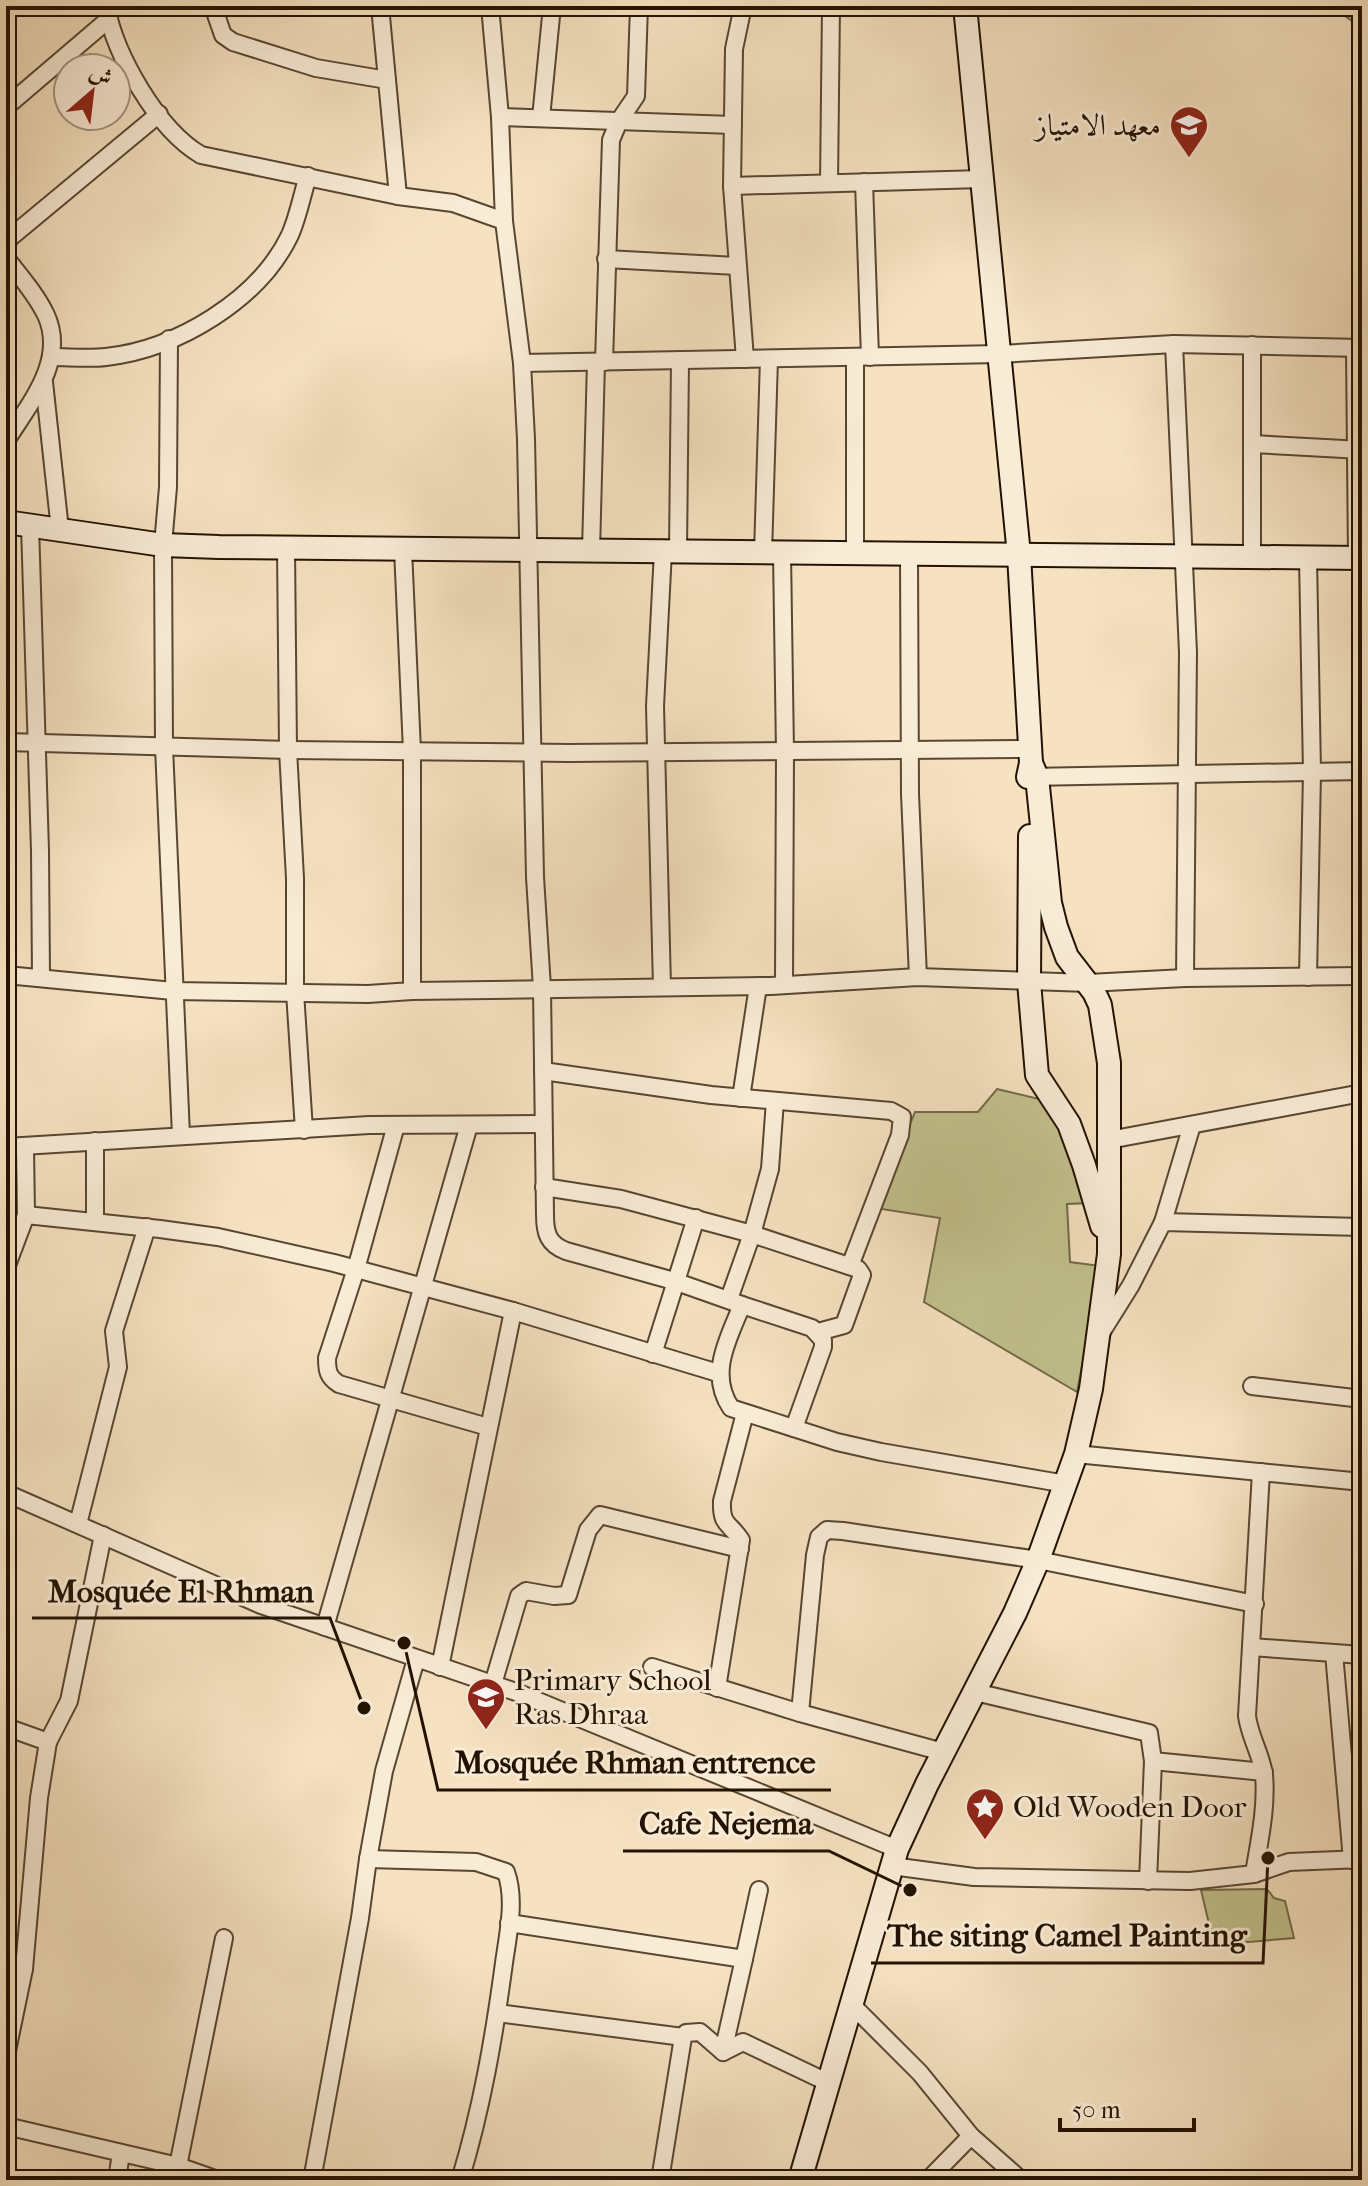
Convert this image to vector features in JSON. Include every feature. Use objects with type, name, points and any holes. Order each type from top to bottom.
[{"type":"street","points":[[213,6],[223,35],[233,42],[316,68],[387,80]]},
{"type":"street","points":[[380,6],[398,196]]},
{"type":"street","points":[[490,6],[500,117],[504,221],[522,363],[532,751],[542,988],[542,1124],[545,1230],[556,1247],[674,1281],[818,1332],[844,1325],[862,1275],[858,1269],[696,1218],[621,1199],[544,1187]]},
{"type":"street","points":[[541,118],[552,6]]},
{"type":"street","points":[[591,551],[611,140],[637,89],[639,6]]},
{"type":"street","points":[[743,6],[734,49],[732,186],[745,359]]},
{"type":"street","points":[[829,183],[831,6]]},
{"type":"street","points":[[965,6],[1019,555],[1031,767],[1029,982],[1037,1075],[1069,1124],[1109,1254]]},
{"type":"street","points":[[6,107],[108,12],[130,75],[184,143],[209,159],[398,196],[453,203],[504,221]]},
{"type":"street","points":[[6,241],[159,114]]},
{"type":"street","points":[[500,117],[733,125]]},
{"type":"street","points":[[51,357],[107,357],[169,339],[204,323],[239,299],[269,267],[290,234],[308,176]]},
{"type":"street","points":[[732,186],[982,179]]},
{"type":"street","points":[[855,553],[863,357],[864,182]]},
{"type":"street","points":[[6,258],[46,315],[51,328],[51,357],[44,382],[6,441]]},
{"type":"street","points":[[606,259],[737,266]]},
{"type":"street","points":[[169,339],[168,487],[163,545],[164,747],[181,1135]]},
{"type":"street","points":[[6,522],[163,545],[1359,558],[1359,348],[1174,344],[1000,354],[522,363]]},
{"type":"street","points":[[1174,344],[1188,652],[1185,978]]},
{"type":"street","points":[[1252,345],[1252,557]]},
{"type":"street","points":[[769,359],[773,553],[785,752],[784,985]]},
{"type":"street","points":[[662,987],[655,706],[670,552],[680,360]]},
{"type":"street","points":[[44,382],[60,530]]},
{"type":"street","points":[[1252,444],[1359,450]]},
{"type":"street","points":[[30,525],[41,977]]},
{"type":"street","points":[[286,548],[295,992],[304,1130]]},
{"type":"street","points":[[403,549],[412,751],[412,991]]},
{"type":"street","points":[[909,554],[909,751],[918,977]]},
{"type":"street","points":[[1308,558],[1312,772],[1308,977]]},
{"type":"street","points":[[6,742],[288,750],[909,751],[1031,767],[1188,774],[1362,771]]},
{"type":"street","points":[[800,2180],[895,1858],[943,1752],[1038,1560],[1076,1454],[1091,1389],[1109,1254],[1109,1063],[1106,1031],[1100,1005],[1088,983],[1067,957],[1056,927],[1031,767]]},
{"type":"street","points":[[6,975],[173,991],[295,992],[758,986],[918,977],[1088,983],[1185,978],[1362,976]]},
{"type":"street","points":[[741,1098],[758,986]]},
{"type":"street","points":[[543,1071],[741,1098],[891,1111],[902,1117],[900,1135],[850,1266]]},
{"type":"street","points":[[1069,1124],[1108,1130],[1192,1125],[1362,1093]]},
{"type":"street","points":[[775,1101],[770,1169],[718,1373],[722,1395],[731,1408],[881,1452],[1066,1484]]},
{"type":"street","points":[[6,1147],[396,1125],[542,1124]]},
{"type":"street","points":[[396,1125],[356,1269],[327,1358],[330,1378],[339,1384],[488,1427]]},
{"type":"street","points":[[325,1627],[469,1125]]},
{"type":"street","points":[[1099,1335],[1131,1285],[1163,1222],[1192,1125]]},
{"type":"street","points":[[95,1141],[95,1222]]},
{"type":"street","points":[[6,1268],[26,1215],[25,1147]]},
{"type":"street","points":[[26,1215],[218,1237],[356,1269],[513,1311],[718,1373]]},
{"type":"street","points":[[653,1354],[696,1218]]},
{"type":"street","points":[[1163,1222],[1362,1227]]},
{"type":"street","points":[[78,1524],[118,1367],[114,1331],[147,1227]]},
{"type":"street","points":[[440,1667],[513,1311]]},
{"type":"street","points":[[794,1428],[823,1347],[818,1332]]},
{"type":"street","points":[[1252,1386],[1362,1399]]},
{"type":"street","points":[[717,1688],[741,1540],[725,1524],[722,1501],[745,1413]]},
{"type":"street","points":[[1076,1454],[1362,1482]]},
{"type":"street","points":[[1254,1874],[1265,1806],[1264,1772],[1249,1733],[1247,1716],[1261,1472]]},
{"type":"street","points":[[6,1493],[261,1605],[493,1684],[895,1858],[974,1877],[1190,1881],[1254,1874],[1289,1862],[1357,1859],[1334,1653]]},
{"type":"street","points":[[493,1684],[519,1596],[526,1591],[568,1595],[588,1530],[600,1515],[740,1549]]},
{"type":"street","points":[[800,1713],[815,1555],[819,1537],[827,1530],[1038,1560],[1255,1604]]},
{"type":"street","points":[[6,2056],[24,1969],[39,1798],[48,1742],[69,1701],[103,1535]]},
{"type":"street","points":[[1251,1647],[1362,1655]]},
{"type":"street","points":[[312,2180],[390,1746],[416,1659]]},
{"type":"street","points":[[652,1667],[800,1713],[943,1752]]},
{"type":"street","points":[[975,1692],[1149,1733],[1153,1761],[1148,1881]]},
{"type":"street","points":[[6,1727],[48,1742]]},
{"type":"street","points":[[1153,1761],[1264,1772]]},
{"type":"street","points":[[368,1859],[476,1862],[506,1872],[511,1885],[509,1923],[482,2104],[460,2180]]},
{"type":"street","points":[[723,2052],[759,1890]]},
{"type":"street","points":[[509,1923],[744,1959]]},
{"type":"street","points":[[178,2166],[224,1938]]},
{"type":"street","points":[[6,1967],[24,1969]]},
{"type":"street","points":[[851,2004],[920,2073],[971,2136],[1021,2180]]},
{"type":"street","points":[[497,2013],[683,2037],[692,2031],[700,2032],[723,2052]]},
{"type":"street","points":[[660,2180],[683,2037]]},
{"type":"street","points":[[723,2052],[743,2042],[829,2083]]},
{"type":"street","points":[[6,2126],[178,2166],[218,2180]]},
{"type":"street","points":[[928,2180],[971,2136]]},
{"type":"street","points":[[117,2180],[121,2153]]},
{"type":"green space","points":[[1331,6],[1362,6],[1362,28]]},
{"type":"green space","points":[[997,1089],[1060,1104],[1090,1203],[1067,1204],[1070,1262],[1101,1266],[1077,1392],[924,1302],[940,1218],[875,1208],[915,1112],[978,1112]]},
{"type":"green space","points":[[1267,1889],[1274,1898],[1285,1901],[1294,1938],[1214,1945],[1201,1890]]},
{"type":"place","name":"معهد الامتياز","points":[[1189,159]]},
{"type":"place","name":"Mosquée Rhman entrence","points":[[404,1643]]},
{"type":"place","name":"Mosquée El Rhman","points":[[364,1708]]},
{"type":"place","name":"Primary School Ras Dhraa","points":[[486,1731]]},
{"type":"place","name":"Old Wooden Door","points":[[985,1841]]},
{"type":"place","name":"The siting Camel Painting","points":[[1268,1858]]},
{"type":"place","name":"Cafe Nejema","points":[[910,1890]]}]
